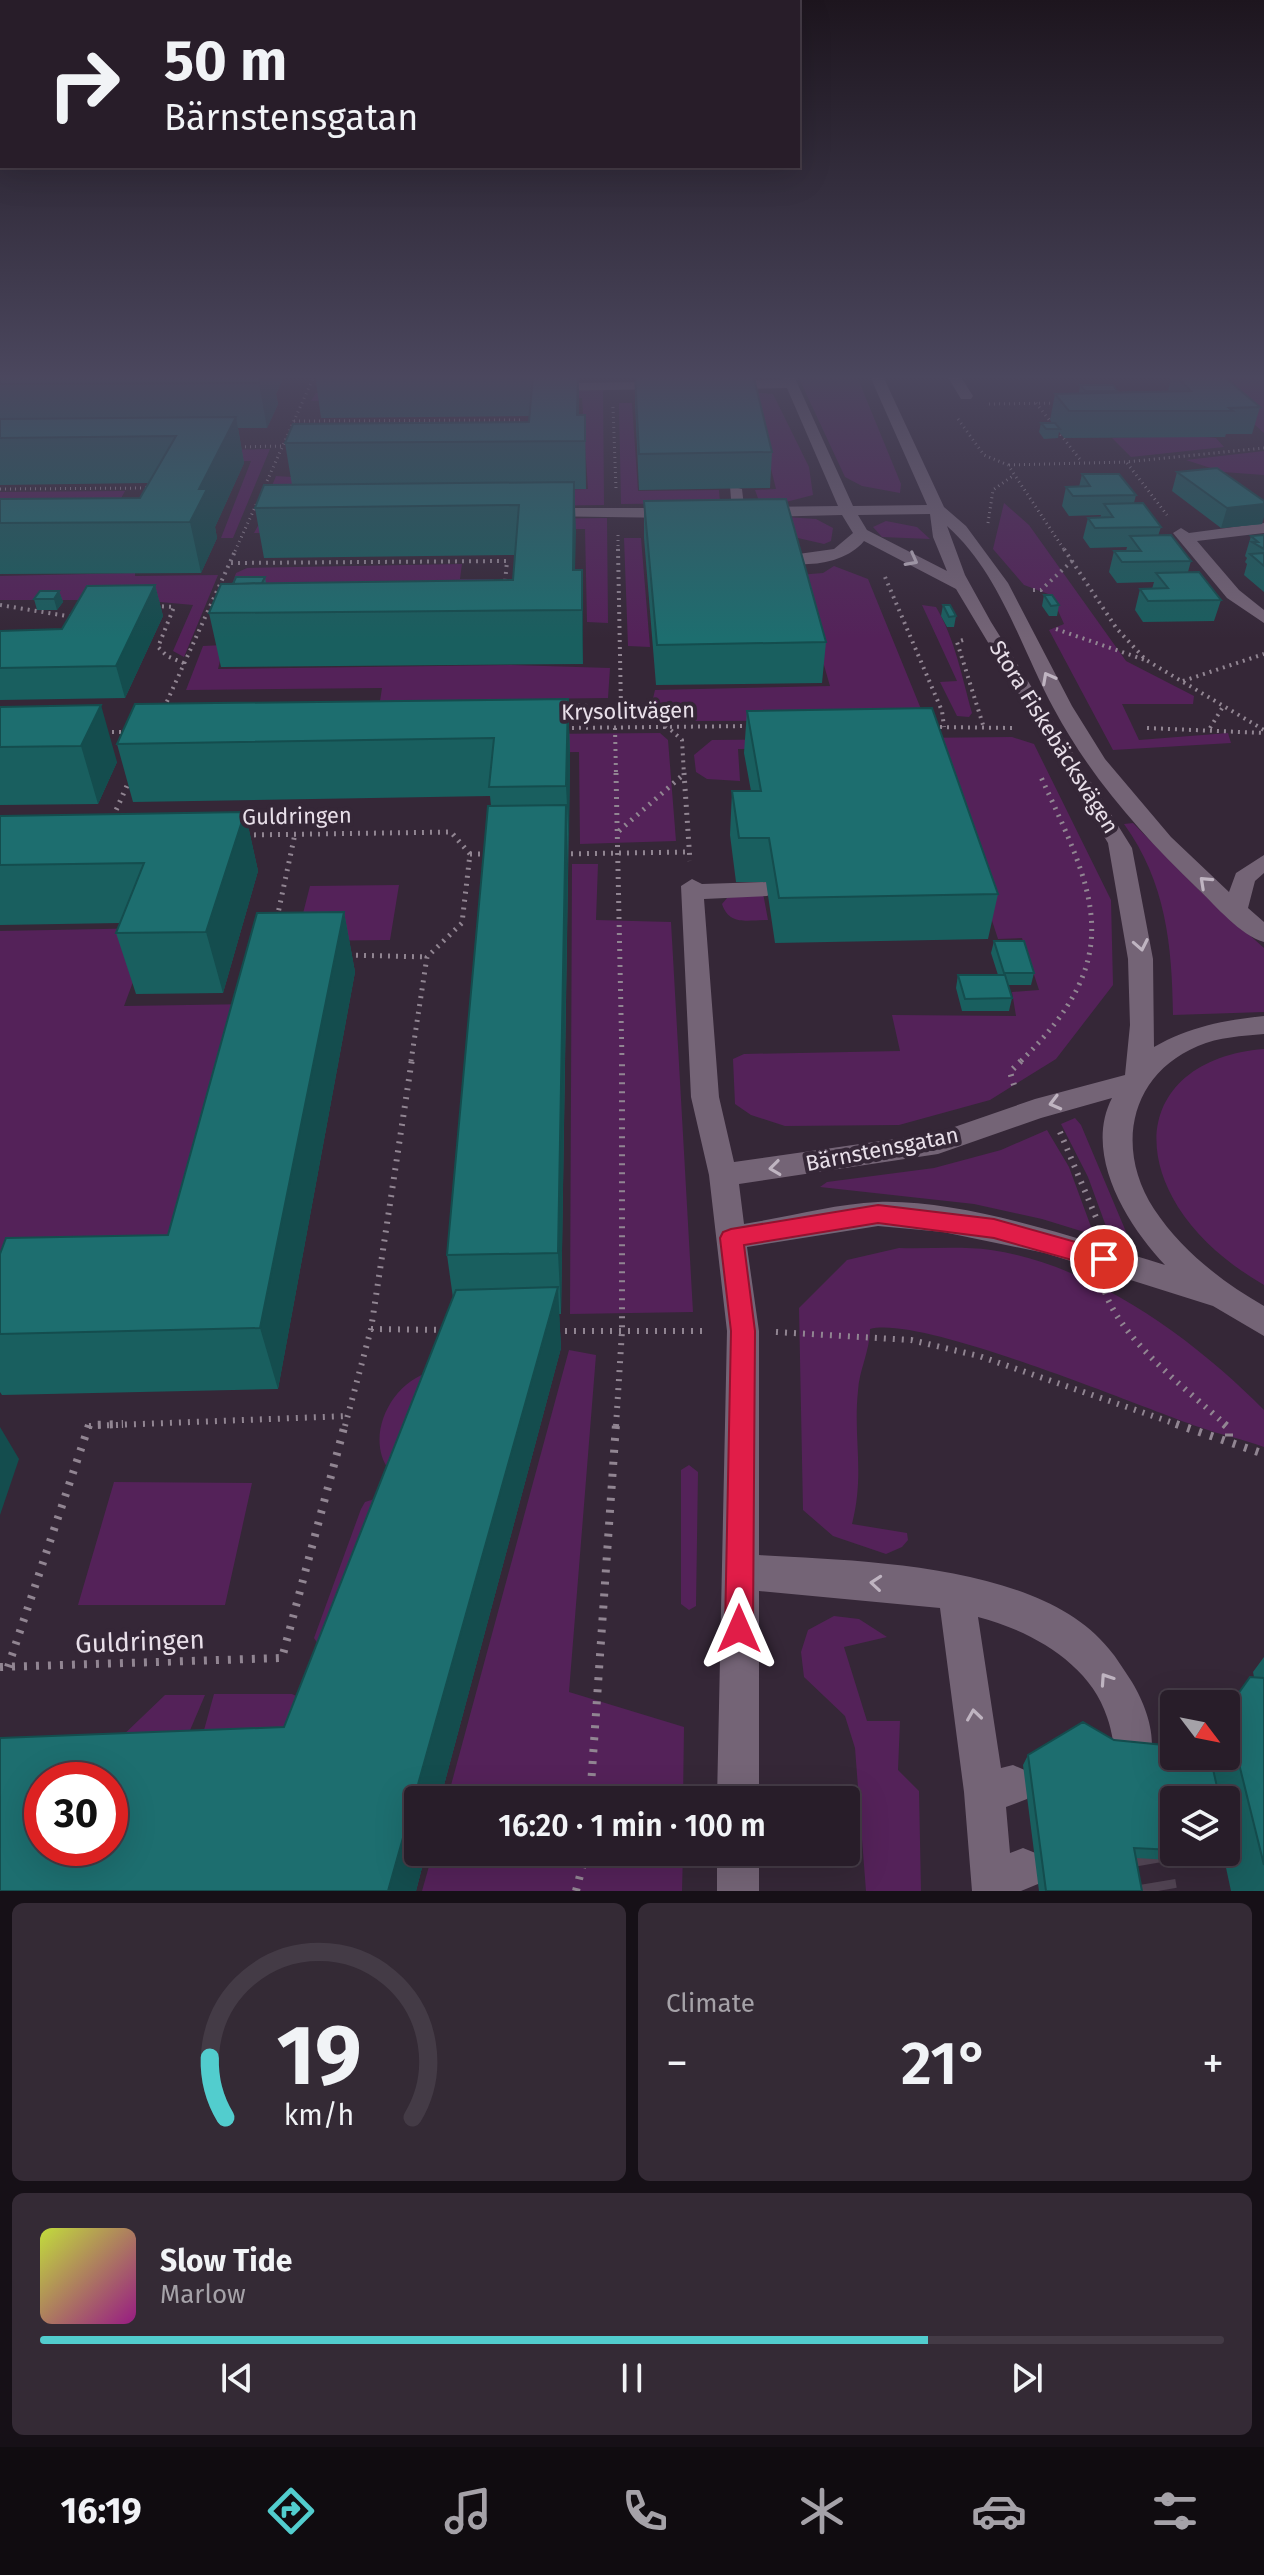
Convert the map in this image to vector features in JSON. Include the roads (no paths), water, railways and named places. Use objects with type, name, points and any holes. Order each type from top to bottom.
[{"type":"street","points":[[826,462],[861,533],[963,586]]},
{"type":"street","name":"Stora Fiskebäcksvägen","points":[[916,462],[937,509],[957,523],[979,550],[1077,732],[1106,776],[1161,840],[1264,934]]},
{"type":"street","points":[[735,489],[732,512],[937,509]]},
{"type":"street","name":"Stora Fiskebäcksvägen","points":[[937,509],[935,523],[963,586],[1121,845],[1143,958],[1144,1031],[1134,1078],[1121,1105],[1116,1129],[1118,1155],[1126,1183],[1161,1240],[1242,1309]]},
{"type":"street","points":[[520,513],[683,517]]},
{"type":"street","points":[[1264,528],[1183,536],[1233,594],[1264,618]]},
{"type":"street","points":[[790,559],[834,555],[856,544],[861,533]]},
{"type":"street","points":[[1236,911],[1244,878],[1264,862]]},
{"type":"street","points":[[738,1786],[743,1331],[723,1175],[705,1097],[692,889],[767,889]]},
{"type":"street","points":[[1134,1078],[1169,1047],[1189,1038],[1234,1027],[1264,1025]]},
{"type":"street","name":"Bärnstensgatan","points":[[723,1175],[938,1143],[1134,1078]]},
{"type":"street","points":[[731,1238],[878,1214],[994,1229],[1104,1259],[1242,1309],[1264,1337]]},
{"type":"street","points":[[740,1572],[956,1589],[1007,1604],[1056,1629],[1094,1661],[1123,1704],[1134,1751]]},
{"type":"street","points":[[956,1589],[998,1788],[1003,1880]]},
{"type":"street","points":[[738,1866],[738,1891]]},
{"type":"tunnel","points":[[1147,1826],[1158,1891]]}]
